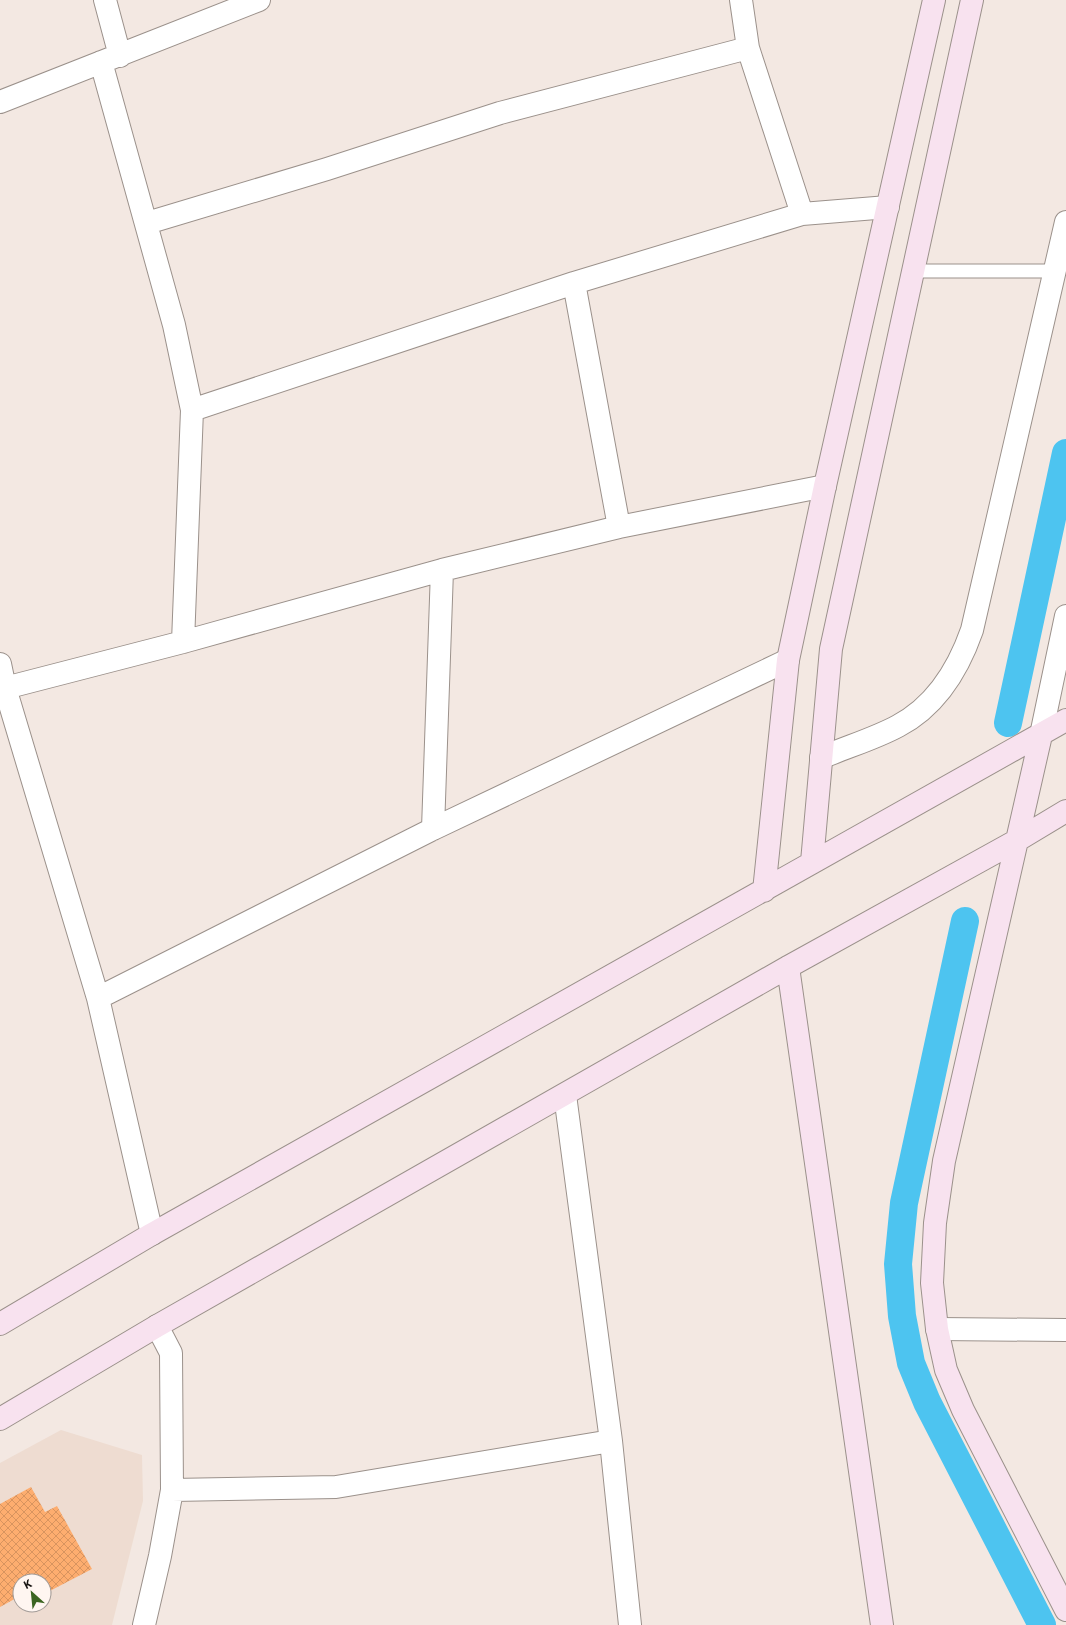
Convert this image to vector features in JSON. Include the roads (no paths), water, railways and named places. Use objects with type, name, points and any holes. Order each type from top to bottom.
[{"type":"street","points":[[105,0],[111,59],[147,223],[174,325],[192,410],[183,642]]},
{"type":"street","points":[[0,102],[259,0]]},
{"type":"street","points":[[741,0],[748,48],[802,214]]},
{"type":"street","points":[[764,890],[788,660],[825,486],[934,0]]},
{"type":"street","points":[[812,862],[831,649],[972,0]]},
{"type":"street","points":[[147,223],[327,169],[500,113],[748,48]]},
{"type":"street","points":[[192,410],[574,283],[802,214],[888,206]]},
{"type":"street","points":[[821,758],[897,726],[914,716],[929,704],[942,689],[965,651],[972,630],[1066,222]]},
{"type":"street","points":[[574,283],[619,527]]},
{"type":"street","points":[[5,688],[183,642],[442,570],[619,527],[825,486]]},
{"type":"street","points":[[433,829],[442,570]]},
{"type":"street","points":[[1066,616],[1041,735],[944,1161],[935,1223],[932,1284],[937,1329],[946,1370],[963,1410],[1066,1610]]},
{"type":"street","points":[[98,998],[433,829],[788,660]]},
{"type":"street","points":[[0,664],[5,688],[98,998],[152,1234]]},
{"type":"street","points":[[0,1324],[152,1234],[1066,720]]},
{"type":"street","points":[[0,1419],[157,1326],[788,967],[1016,841],[1066,811]]},
{"type":"street","points":[[788,967],[882,1625]]},
{"type":"street","points":[[565,1095],[611,1441],[630,1625]]},
{"type":"street","points":[[144,1625],[160,1556],[172,1490],[171,1353],[157,1326]]},
{"type":"street","points":[[937,1329],[1066,1330]]},
{"type":"street","points":[[172,1490],[336,1487],[611,1441]]},
{"type":"lane","points":[[913,271],[1055,271]]},
{"type":"waterway","points":[[1008,723],[1066,453]]},
{"type":"waterway","points":[[965,921],[904,1203],[898,1264],[902,1316],[911,1363],[927,1402],[1042,1625]]}]
